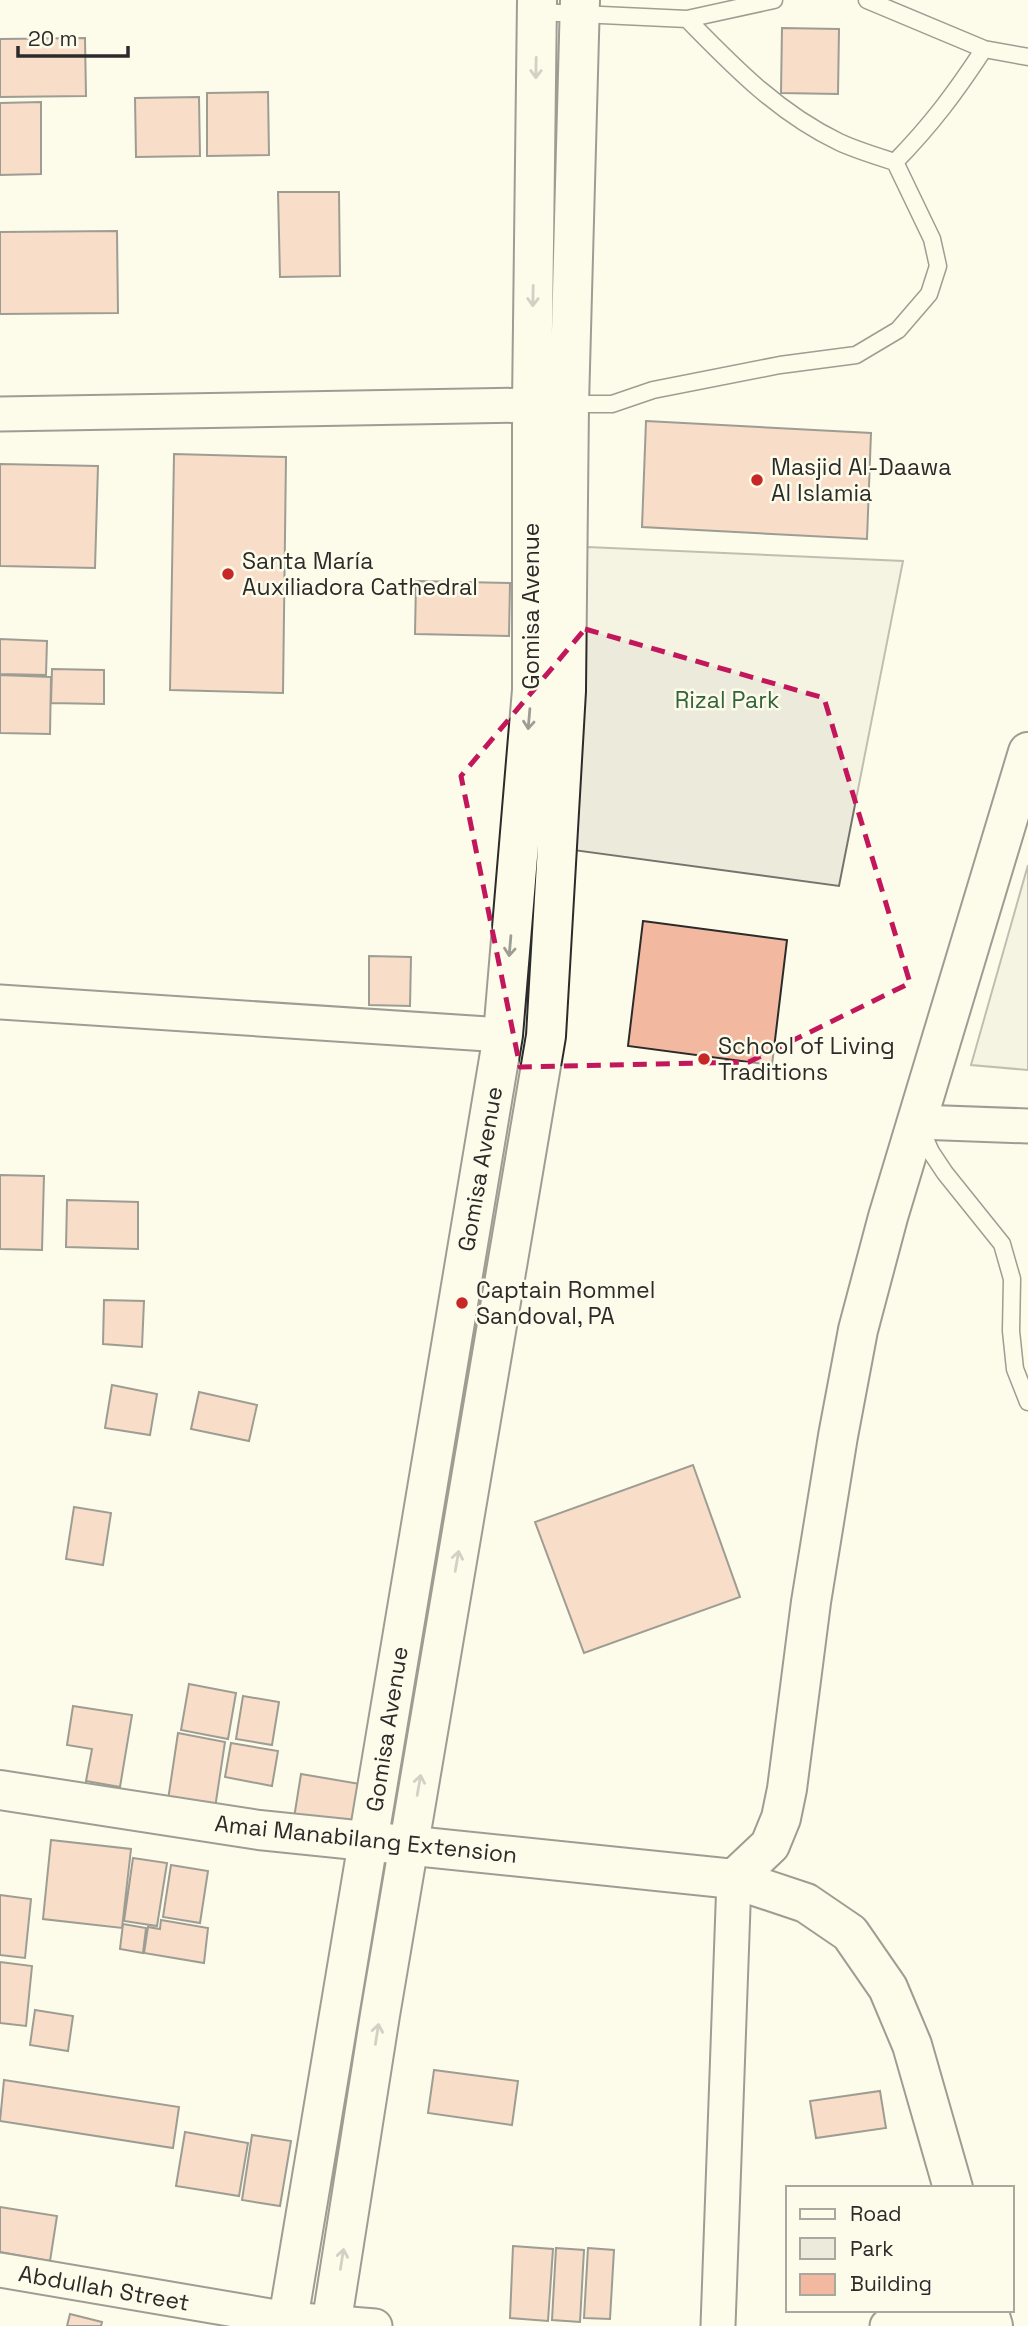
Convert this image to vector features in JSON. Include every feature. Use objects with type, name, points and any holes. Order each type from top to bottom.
[{"type":"main road","name":"Gomisa Avenue","points":[[331,2324],[546,1036],[566,691],[550,405],[537,6]]},
{"type":"main road","name":"Gomisa Avenue","points":[[287,2322],[503,1035],[532,690],[580,7]]},
{"type":"main road","points":[[734,1879],[770,1845],[781,1818],[811,1602],[855,1343],[888,1217],[1028,752]]},
{"type":"main road","name":"Amai Manabilang Extension","points":[[0,1790],[259,1830],[734,1879],[806,1903],[850,1933],[888,1988],[912,2045],[952,2186]]},
{"type":"street","points":[[0,414],[550,405]]},
{"type":"street","points":[[0,1002],[503,1035]]},
{"type":"street","points":[[918,1122],[1028,1126]]},
{"type":"street","points":[[719,2326],[734,1879]]},
{"type":"street","name":"Abdullah Street","points":[[0,2270],[287,2322],[375,2326]]},
{"type":"street","points":[[887,2326],[991,2318]]},
{"type":"lane","points":[[537,6],[580,7],[687,19],[774,0]]},
{"type":"lane","points":[[867,0],[984,49],[1028,57]]},
{"type":"lane","points":[[550,405],[611,404],[653,390],[780,365],[856,355],[898,330],[929,294],[938,267],[932,239],[895,162],[839,142],[783,110],[742,75],[687,19]]},
{"type":"lane","points":[[895,162],[952,98],[984,49]]},
{"type":"lane","points":[[918,1122],[931,1152],[1002,1244],[1012,1279],[1011,1331],[1015,1369],[1028,1402]]},
{"type":"highlighted area","points":[[585,629],[824,698],[910,983],[749,1062],[520,1067],[461,776]]},
{"type":"green space","name":"Rizal Park","points":[[587,547],[903,561],[839,886],[573,850]]},
{"type":"green space","points":[[1028,865],[1028,1070],[971,1065]]},
{"type":"building","points":[[782,28],[839,29],[838,94],[781,93]]},
{"type":"building","points":[[85,38],[86,96],[0,97],[0,39]]},
{"type":"building","points":[[268,92],[269,155],[207,156],[207,93]]},
{"type":"building","points":[[199,97],[200,156],[136,157],[135,98]]},
{"type":"building","points":[[41,102],[41,174],[0,175],[0,103]]},
{"type":"building","points":[[278,192],[339,192],[340,276],[280,277]]},
{"type":"building","points":[[117,231],[118,313],[0,314],[0,232]]},
{"type":"building","name":"Masjid Al-Daawa Al Islamia","points":[[646,421],[871,433],[867,539],[642,527]]},
{"type":"building","name":"Santa María Auxiliadora Cathedral","points":[[174,454],[286,457],[283,693],[170,690]]},
{"type":"building","points":[[0,464],[98,466],[95,568],[0,566]]},
{"type":"building","points":[[416,581],[510,583],[509,636],[415,634]]},
{"type":"building","points":[[0,639],[47,641],[46,675],[0,674]]},
{"type":"building","points":[[52,669],[104,670],[104,704],[51,703]]},
{"type":"building","points":[[0,675],[51,677],[50,734],[0,733]]},
{"type":"building","points":[[643,921],[787,940],[772,1065],[628,1046]]},
{"type":"building","points":[[369,956],[411,957],[410,1006],[369,1005]]},
{"type":"building","points":[[0,1175],[44,1176],[42,1250],[0,1249]]},
{"type":"building","points":[[67,1200],[138,1202],[138,1249],[66,1247]]},
{"type":"building","points":[[104,1300],[144,1301],[142,1347],[103,1344]]},
{"type":"building","points":[[112,1385],[157,1394],[150,1435],[105,1428]]},
{"type":"building","points":[[199,1392],[257,1405],[249,1441],[191,1429]]},
{"type":"building","points":[[693,1465],[740,1597],[584,1653],[535,1522]]},
{"type":"building","points":[[74,1507],[111,1513],[103,1565],[66,1559]]},
{"type":"building","points":[[189,1684],[236,1693],[228,1739],[181,1730]]},
{"type":"building","points":[[243,1696],[279,1702],[272,1745],[236,1739]]},
{"type":"building","points":[[73,1706],[132,1715],[120,1787],[86,1781],[92,1749],[67,1745]]},
{"type":"building","points":[[178,1733],[225,1742],[215,1808],[168,1800]]},
{"type":"building","points":[[231,1743],[278,1751],[272,1786],[225,1777]]},
{"type":"building","points":[[301,1774],[360,1784],[353,1828],[294,1818]]},
{"type":"building","points":[[51,1840],[131,1849],[122,1928],[43,1919]]},
{"type":"building","points":[[133,1858],[167,1863],[157,1926],[124,1921]]},
{"type":"building","points":[[171,1865],[208,1871],[200,1923],[163,1917]]},
{"type":"building","points":[[0,1895],[31,1899],[25,1958],[0,1955]]},
{"type":"building","points":[[161,1920],[208,1928],[204,1963],[144,1953],[148,1927],[160,1929]]},
{"type":"building","points":[[123,1924],[146,1928],[143,1953],[120,1949]]},
{"type":"building","points":[[0,1962],[32,1966],[26,2026],[0,2023]]},
{"type":"building","points":[[35,2010],[73,2016],[68,2051],[30,2045]]},
{"type":"building","points":[[434,2070],[518,2081],[512,2125],[428,2113]]},
{"type":"building","points":[[4,2080],[179,2107],[173,2148],[0,2121]]},
{"type":"building","points":[[880,2091],[886,2128],[816,2138],[810,2101]]},
{"type":"building","points":[[185,2132],[248,2143],[239,2196],[176,2186]]},
{"type":"building","points":[[252,2135],[291,2141],[280,2206],[242,2200]]},
{"type":"building","points":[[0,2207],[57,2216],[50,2261],[0,2252]]},
{"type":"building","points":[[513,2246],[553,2249],[548,2321],[510,2318]]},
{"type":"building","points":[[556,2248],[584,2250],[580,2322],[552,2320]]},
{"type":"building","points":[[588,2248],[614,2250],[610,2319],[584,2318]]},
{"type":"building","points":[[70,2314],[102,2322],[101,2326],[67,2326]]},
{"type":"place","name":"Masjid Al-Daawa Al Islamia","points":[[757,480]]},
{"type":"place","name":"Santa María Auxiliadora Cathedral","points":[[228,574]]},
{"type":"place","name":"School of Living Traditions","points":[[704,1059]]},
{"type":"place","name":"Captain Rommel Sandoval, PA","points":[[462,1303]]}]
